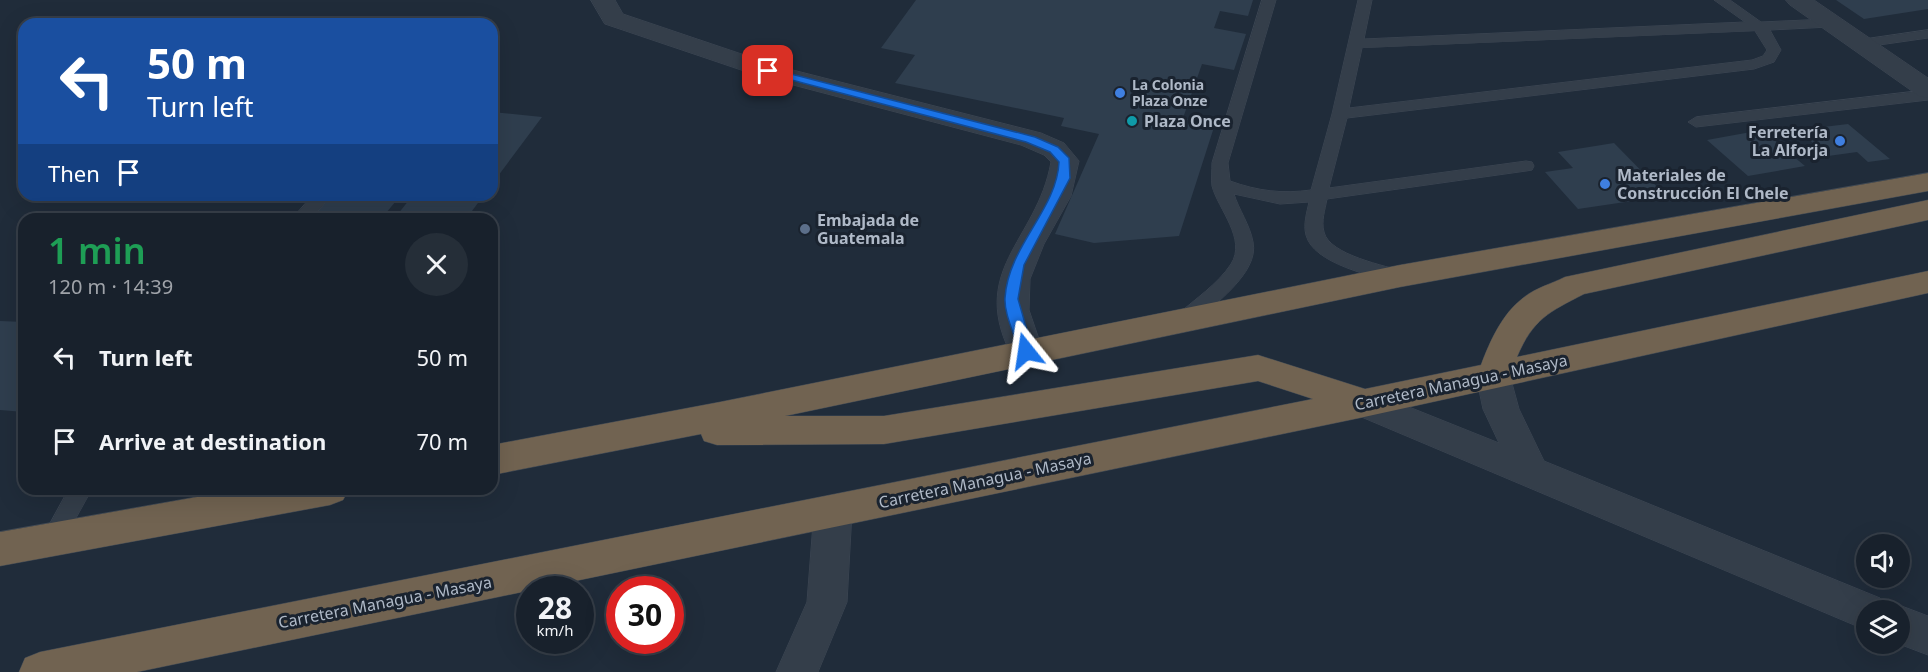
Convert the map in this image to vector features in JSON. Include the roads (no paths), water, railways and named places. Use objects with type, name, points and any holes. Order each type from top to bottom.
[{"type":"highway","points":[[498,459],[648,431],[1026,351],[1399,277],[1928,182]]},
{"type":"highway","points":[[1494,376],[1509,336],[1519,321],[1534,306],[1576,285],[1928,210]]},
{"type":"highway","name":"Carretera Managua - Masaya","points":[[40,672],[1364,403],[1928,282]]},
{"type":"highway","points":[[648,431],[884,430],[1258,368],[1364,403]]},
{"type":"highway","points":[[0,549],[297,495]]},
{"type":"street","points":[[603,0],[614,19],[768,71],[1030,139],[1054,149],[1065,161],[1064,178],[1017,265],[1011,299],[1026,351]]},
{"type":"street","points":[[1798,0],[1858,44],[1928,90]]},
{"type":"street","points":[[1494,376],[1501,409],[1531,472]]},
{"type":"street","points":[[1364,403],[1856,606]]},
{"type":"street","points":[[797,672],[827,602],[833,511]]},
{"type":"street","points":[[1910,629],[1928,636]]},
{"type":"lane","points":[[1184,320],[1231,276],[1241,264],[1245,251],[1243,237],[1220,184],[1220,164],[1269,0]]},
{"type":"lane","points":[[1365,0],[1340,114],[1319,194],[1314,221],[1315,236],[1326,249],[1344,260],[1399,277]]},
{"type":"lane","points":[[1340,114],[1754,64],[1769,59],[1774,51],[1771,41],[1758,26],[1721,0]]},
{"type":"lane","points":[[1356,44],[1829,23]]},
{"type":"lane","points":[[1858,44],[1928,34]]},
{"type":"lane","points":[[1696,122],[1928,95]]},
{"type":"lane","points":[[1220,184],[1272,199],[1289,199],[1526,166]]},
{"type":"lane","points":[[306,213],[318,201]]},
{"type":"lane","points":[[52,540],[78,495]]},
{"type":"place","name":"La Colonia Plaza Onze","points":[[1120,93]]},
{"type":"place","name":"Plaza Once","points":[[1132,121]]},
{"type":"place","name":"Ferretería La Alforja","points":[[1840,141]]},
{"type":"place","name":"Materiales de Construcción El Chele","points":[[1605,184]]},
{"type":"place","name":"Embajada de Guatemala","points":[[805,229]]}]
